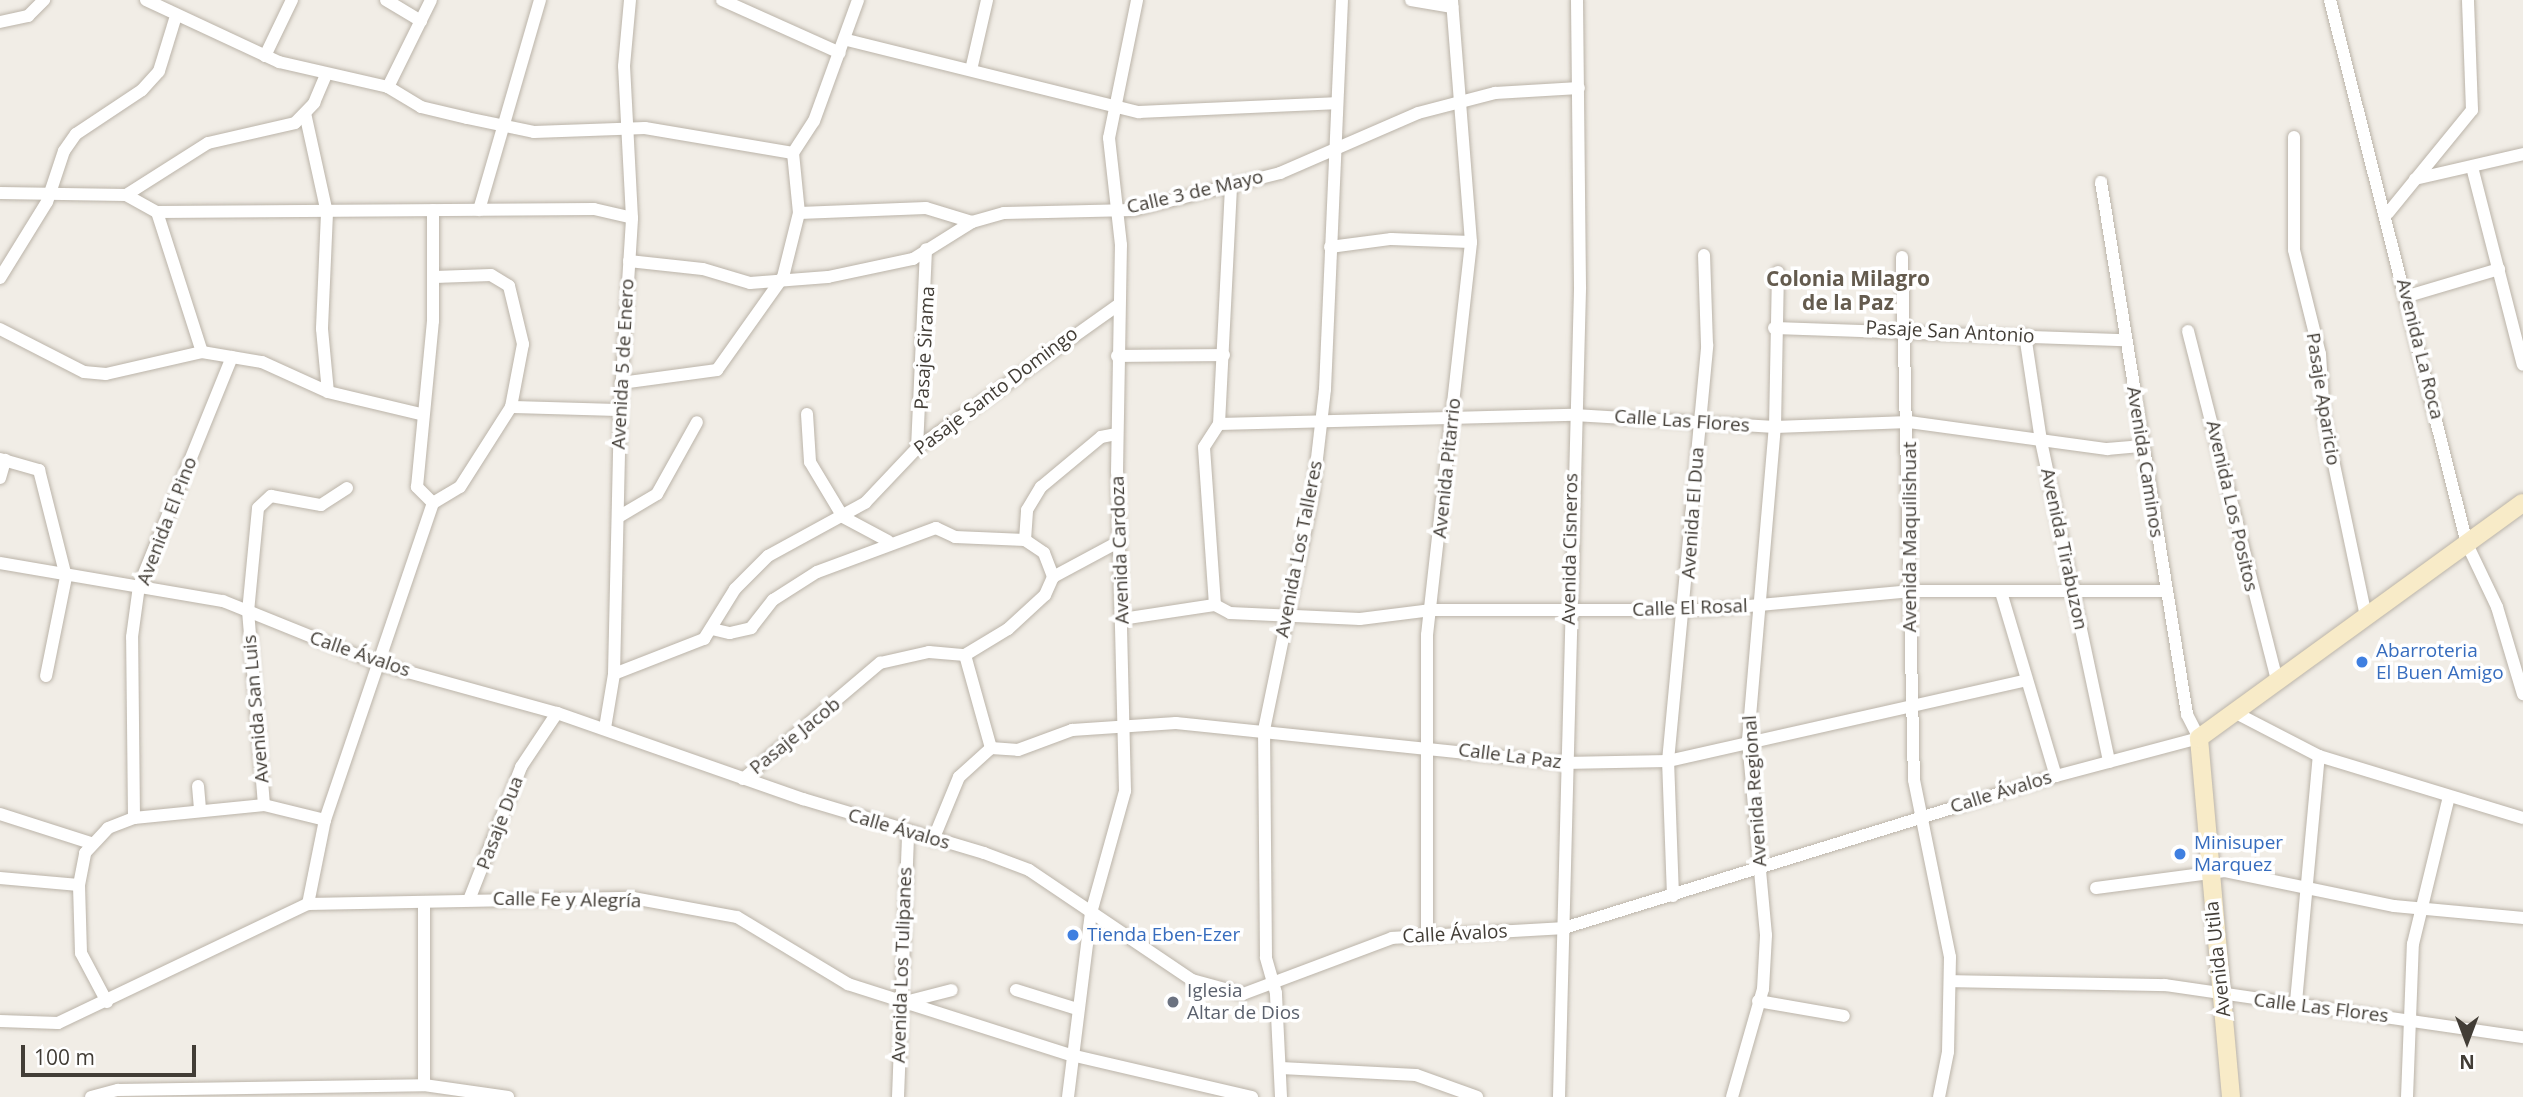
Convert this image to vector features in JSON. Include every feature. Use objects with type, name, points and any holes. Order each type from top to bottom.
[{"type":"street","points":[[0,22],[28,16],[44,0]]},
{"type":"street","points":[[146,0],[175,19],[265,56],[326,75],[388,87],[421,107],[534,132],[628,129],[793,153]]},
{"type":"street","points":[[265,56],[292,0]]},
{"type":"street","points":[[386,0],[421,21]]},
{"type":"street","points":[[388,87],[431,0]]},
{"type":"street","points":[[479,210],[540,0]]},
{"type":"street","name":"Avenida 5 de Enero","points":[[605,728],[614,674],[620,516],[621,383],[632,218],[624,66],[630,0]]},
{"type":"street","points":[[621,383],[717,370],[781,280],[799,213],[793,153],[814,121],[847,40],[858,0]]},
{"type":"street","points":[[971,70],[987,0]]},
{"type":"street","name":"Avenida Cardoza","points":[[1068,1097],[1071,1055],[1091,913],[1125,791],[1127,722],[1118,542],[1117,434],[1121,245],[1114,209],[1109,138],[1138,0]]},
{"type":"street","name":"Avenida Los Talleres","points":[[1281,1097],[1273,980],[1266,957],[1264,730],[1321,421],[1334,103],[1342,0]]},
{"type":"street","points":[[1411,0],[1452,3]]},
{"type":"street","name":"Avenida Cisneros","points":[[1559,1097],[1564,928],[1563,763],[1574,415],[1579,88],[1577,0]]},
{"type":"street","name":"Avenida La Roca","points":[[2330,0],[2388,213],[2467,544],[2497,607],[2523,694]]},
{"type":"street","points":[[2388,213],[2472,110],[2468,0]]},
{"type":"street","points":[[731,2],[840,53]]},
{"type":"street","name":"Avenida Pitarrio","points":[[1427,937],[1427,747],[1431,610],[1471,242],[1463,101],[1452,3]]},
{"type":"street","points":[[0,278],[53,190],[76,134],[142,90],[159,71],[175,19]]},
{"type":"street","points":[[847,40],[1139,112],[1334,103]]},
{"type":"street","points":[[126,195],[193,149],[276,131],[305,113],[326,75]]},
{"type":"street","name":"Calle 3 de Mayo","points":[[629,261],[703,269],[750,283],[869,271],[926,249],[972,222],[1004,213],[1114,209],[1280,173],[1334,147],[1463,101],[1579,88]]},
{"type":"street","points":[[305,113],[327,213],[322,329],[328,392]]},
{"type":"street","name":"Pasaje Aparicio","points":[[2294,137],[2294,250],[2320,354],[2324,417],[2366,617]]},
{"type":"street","points":[[2415,179],[2523,154]]},
{"type":"street","points":[[2473,167],[2523,366]]},
{"type":"street","points":[[1215,605],[1204,447],[1219,424],[1231,183]]},
{"type":"street","name":"Avenida Caminos","points":[[2101,183],[2187,714],[2199,738]]},
{"type":"street","points":[[0,193],[53,190],[126,195],[157,212],[327,213],[594,209],[632,218]]},
{"type":"street","points":[[799,213],[926,208],[972,222]]},
{"type":"street","points":[[433,210],[435,277],[420,414],[417,487],[433,503]]},
{"type":"street","points":[[157,212],[202,352]]},
{"type":"street","points":[[1330,247],[1391,239],[1471,242]]},
{"type":"street","name":"Pasaje Sirama","points":[[917,447],[926,249]]},
{"type":"street","name":"Avenida El Dua","points":[[1673,896],[1668,761],[1686,610],[1707,345],[1704,255]]},
{"type":"street","name":"Avenida Maquilishuat","points":[[1902,257],[1909,422],[1912,703],[1922,816],[1950,981],[1948,1052],[1938,1097]]},
{"type":"street","points":[[2408,296],[2499,269]]},
{"type":"street","name":"Avenida Regional","points":[[1732,1097],[1758,1001],[1766,935],[1748,740],[1774,427],[1777,272]]},
{"type":"street","points":[[308,904],[325,820],[433,503],[460,488],[512,407],[523,344],[509,286],[491,275],[435,277]]},
{"type":"street","name":"Pasaje Santo Domingo","points":[[614,674],[704,639],[736,589],[768,556],[865,503],[917,447],[1118,305]]},
{"type":"street","name":"Pasaje San Antonio","points":[[1774,328],[1905,329],[2126,340]]},
{"type":"street","points":[[0,329],[67,367],[95,373],[202,352],[293,371],[328,392],[420,414]]},
{"type":"street","name":"Avenida Los Positos","points":[[2188,331],[2277,681]]},
{"type":"street","name":"Avenida Tirabuzon","points":[[2025,335],[2041,441],[2109,762]]},
{"type":"street","points":[[1117,356],[1224,355]]},
{"type":"street","name":"Avenida El Pino","points":[[134,818],[132,637],[139,586],[232,357]]},
{"type":"street","points":[[512,407],[620,410]]},
{"type":"street","points":[[807,414],[810,462],[843,517],[888,541]]},
{"type":"street","name":"Calle Las Flores","points":[[1219,424],[1574,415],[1774,427],[1909,422],[2107,449],[2143,446]]},
{"type":"street","points":[[620,516],[657,494],[697,422]]},
{"type":"street","points":[[1025,540],[1027,510],[1041,487],[1101,437],[1117,434]]},
{"type":"street","points":[[0,478],[2,459],[39,470],[66,577],[46,676]]},
{"type":"street","name":"Avenida San Luis","points":[[264,805],[248,612],[258,508],[265,497],[321,505],[347,488]]},
{"type":"street","name":"Calle Ávalos","points":[[0,563],[66,577],[191,593],[248,612],[380,664],[605,728],[743,779],[908,834],[1028,870],[1192,981],[1243,994],[1273,980],[1392,938],[1564,928],[2056,775],[2199,738],[2523,503]]},
{"type":"street","points":[[712,628],[730,633],[751,628],[792,586],[888,541],[936,528],[955,537],[1025,540],[1044,553],[1054,577]]},
{"type":"street","points":[[933,840],[959,777],[990,743],[965,655],[1008,628],[1045,595],[1054,577],[1118,542]]},
{"type":"street","name":"Calle El Rosal","points":[[1122,619],[1215,605],[1285,617],[1360,619],[1431,610],[1686,610],[1909,591],[2167,592]]},
{"type":"street","points":[[2001,592],[2056,775]]},
{"type":"street","name":"Pasaje Jacob","points":[[743,779],[837,706],[880,663],[929,652],[965,655]]},
{"type":"street","name":"Calle La Paz","points":[[990,743],[1040,747],[1072,730],[1127,722],[1264,730],[1563,763],[1668,761],[1748,740],[2026,680]]},
{"type":"street","points":[[2234,712],[2319,756],[2523,818]]},
{"type":"street","name":"Pasaje Dua","points":[[469,900],[522,767],[557,713]]},
{"type":"street","name":"Avenida Utila","points":[[2199,738],[2208,873],[2223,994],[2231,1097]]},
{"type":"street","points":[[2295,1002],[2303,890],[2319,756]]},
{"type":"street","points":[[198,786],[200,809]]},
{"type":"street","points":[[2407,1097],[2408,1019],[2420,909],[2449,796]]},
{"type":"street","points":[[107,1002],[81,953],[79,885],[91,843],[134,818],[200,809],[264,805],[325,820]]},
{"type":"street","points":[[0,814],[91,843]]},
{"type":"street","name":"Avenida Los Tulipanes","points":[[898,1097],[908,834]]},
{"type":"street","points":[[2096,888],[2208,873],[2420,909],[2523,918]]},
{"type":"street","points":[[0,878],[79,885]]},
{"type":"street","name":"Calle Fe y Alegría","points":[[1,1023],[58,1023],[308,904],[633,898],[737,917],[848,984],[1071,1055],[1252,1097]]},
{"type":"street","points":[[424,1085],[425,903]]},
{"type":"street","name":"Calle Las Flores","points":[[1950,981],[2165,985],[2523,1037]]},
{"type":"street","points":[[903,1000],[952,990]]},
{"type":"street","points":[[1016,990],[1077,1009]]},
{"type":"street","points":[[1758,1001],[1843,1016]]},
{"type":"street","points":[[1281,1068],[1416,1075],[1477,1097]]},
{"type":"street","points":[[91,1097],[118,1090],[424,1085],[508,1097]]},
{"type":"place","name":"Abarroteria El Buen Amigo","points":[[2362,662]]},
{"type":"place","name":"Minisuper Marquez","points":[[2180,854]]},
{"type":"place","name":"Tienda Eben-Ezer","points":[[1073,935]]},
{"type":"place","name":"Iglesia Altar de Dios","points":[[1173,1002]]},
{"type":"district","name":"Colonia Milagro de la Paz","points":[[1848,290]]}]
